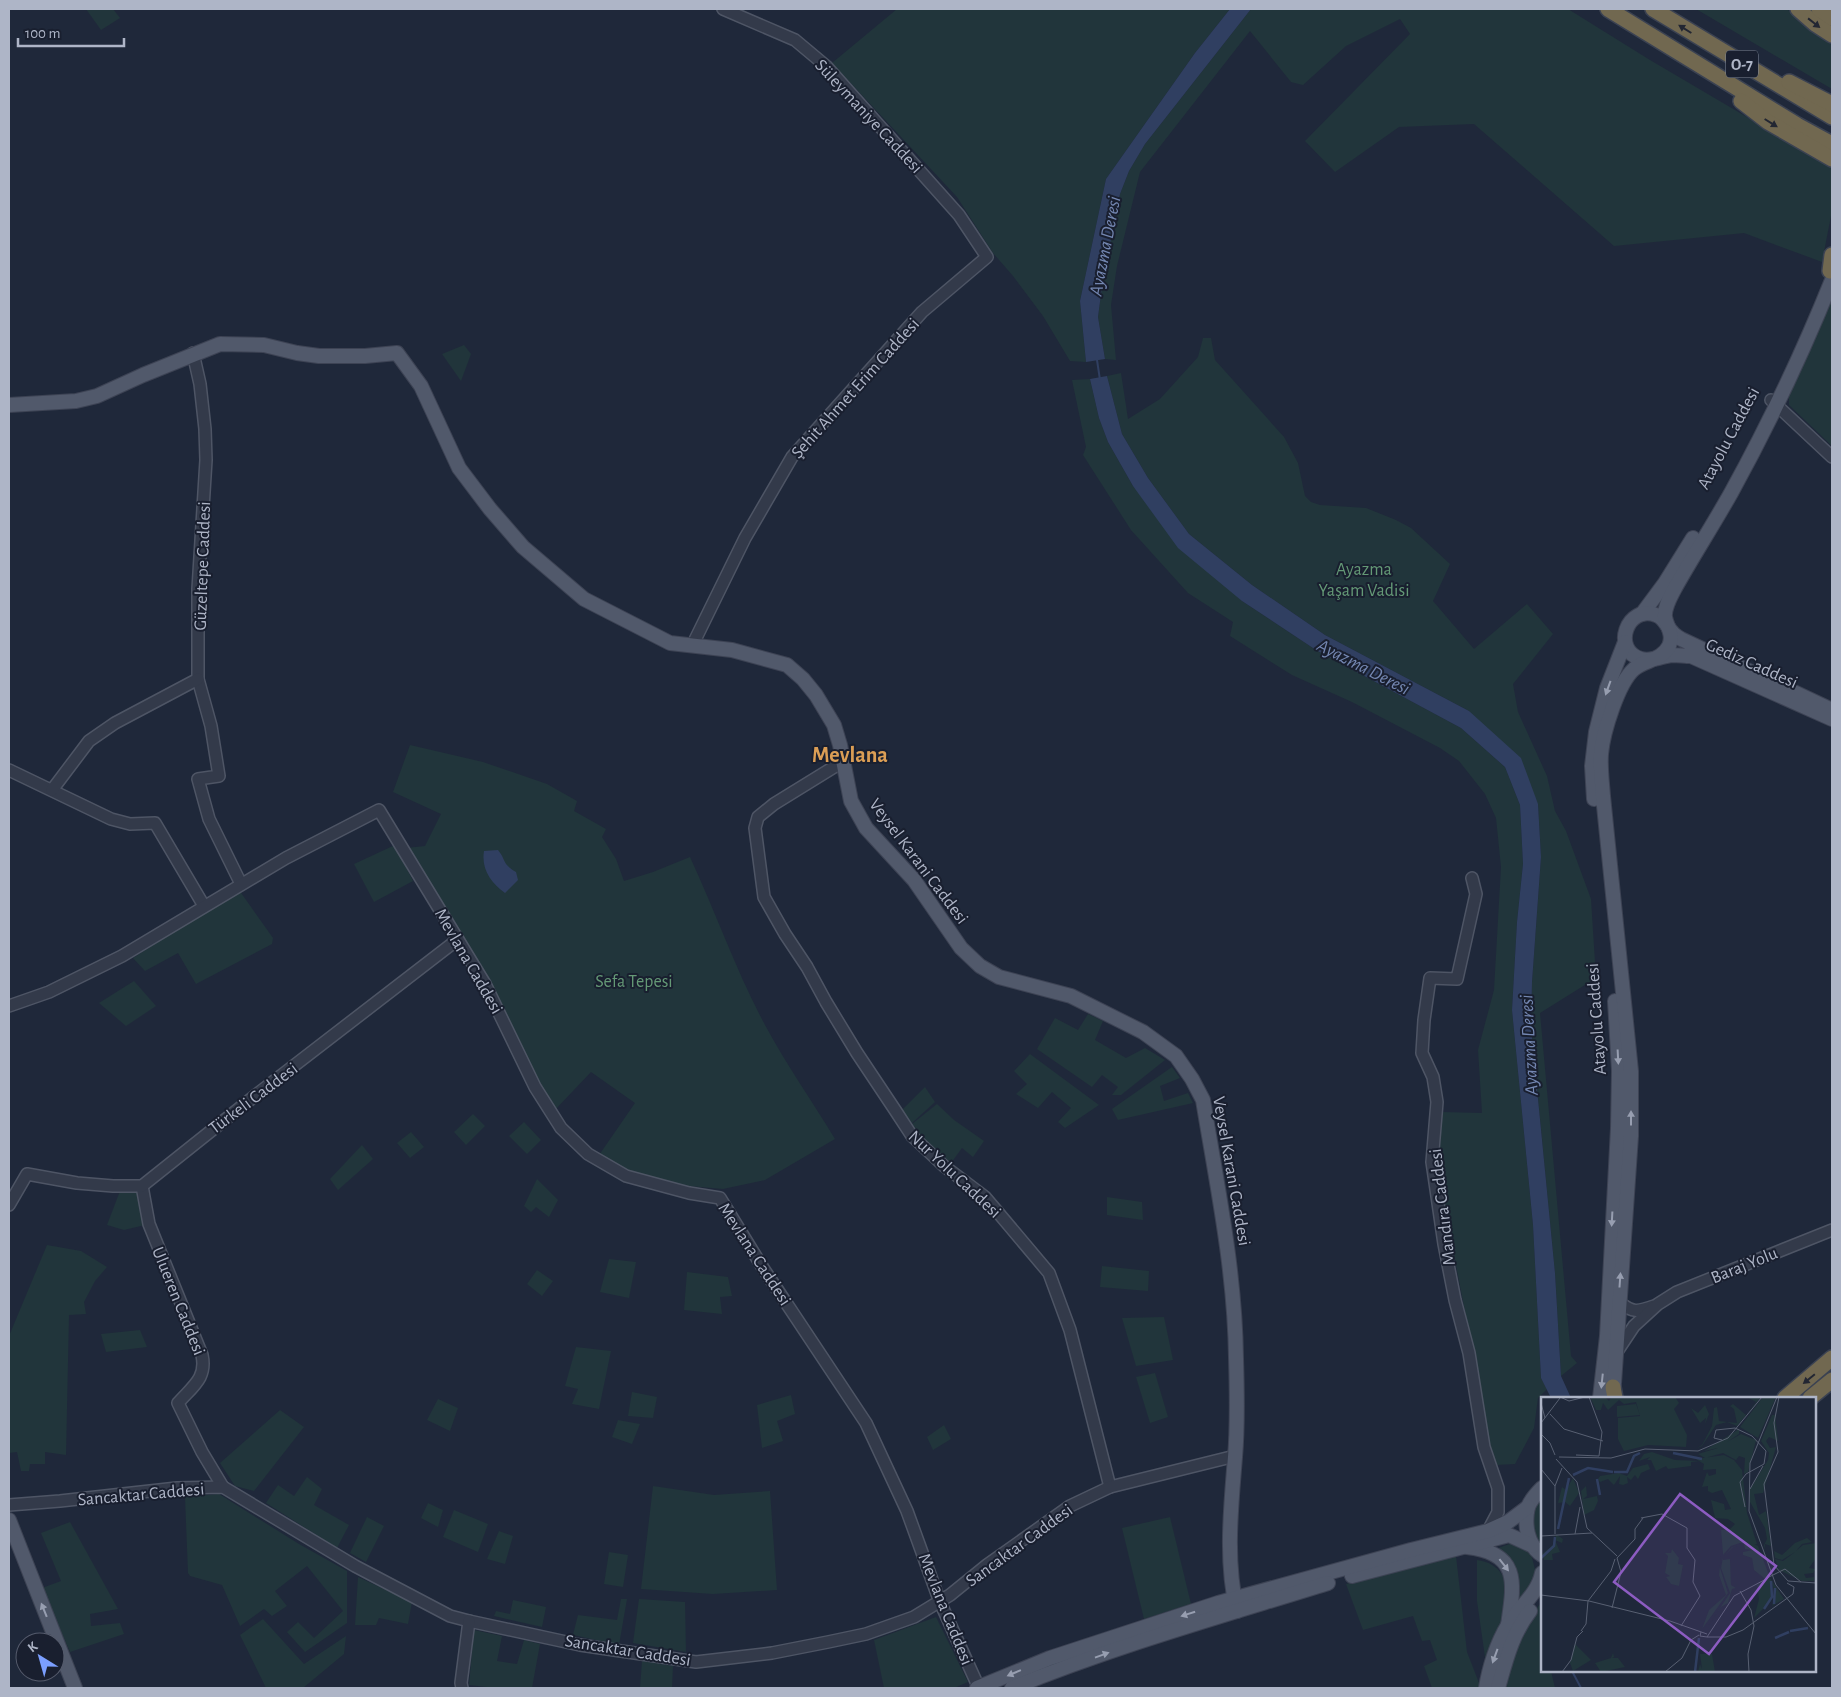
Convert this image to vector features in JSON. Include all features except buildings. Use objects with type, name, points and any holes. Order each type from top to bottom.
[{"type":"highway","name":"O-7","points":[[1608,9],[1797,125],[1832,144]]},
{"type":"highway","name":"O-7","points":[[1653,9],[1832,117]]},
{"type":"highway","points":[[1798,9],[1815,24],[1832,35]]},
{"type":"highway","points":[[1819,9],[1832,18]]},
{"type":"highway","points":[[1705,42],[1832,104]]},
{"type":"highway","points":[[1691,61],[1768,122],[1832,159]]},
{"type":"highway","points":[[1831,272],[1832,255]]},
{"type":"highway","points":[[1786,1397],[1832,1358]]},
{"type":"highway","points":[[1811,1397],[1832,1380]]},
{"type":"main road","name":"Atayolu Caddesi","points":[[1614,1394],[1631,1136],[1631,1071],[1603,796],[1601,754],[1608,721],[1621,688],[1632,670],[1661,656],[1669,645],[1670,630],[1665,617],[1674,588],[1731,492],[1831,272]]},
{"type":"main road","name":"Veysel Karani Caddesi","points":[[9,404],[76,401],[97,396],[193,353],[220,344],[264,345],[296,353],[319,356],[365,356],[397,353],[421,386],[458,468],[523,547],[584,598],[670,644],[732,650],[787,665],[803,679],[816,695],[834,725],[851,801],[866,828],[906,869],[961,948],[980,966],[1000,977],[1071,996],[1143,1032],[1176,1056],[1192,1079],[1203,1100],[1235,1303],[1237,1401],[1229,1547],[1236,1605]]},
{"type":"main road","name":"Atayolu Caddesi","points":[[1600,1397],[1606,1336],[1618,1128],[1619,1070],[1614,987],[1601,875],[1592,766],[1596,732],[1607,688],[1625,642],[1625,635],[1630,622],[1642,614],[1665,583],[1733,474],[1773,402]]},
{"type":"main road","points":[[1642,614],[1656,615],[1663,619],[1670,630]]},
{"type":"main road","name":"Gediz Caddesi","points":[[1670,630],[1693,646],[1832,710]]},
{"type":"main road","points":[[1625,642],[1633,654],[1640,658],[1654,659]]},
{"type":"main road","name":"Gediz Caddesi","points":[[1654,659],[1672,655],[1691,656],[1832,719]]},
{"type":"main road","points":[[1539,1554],[1527,1529],[1528,1507],[1533,1497],[1541,1489]]},
{"type":"main road","points":[[978,1688],[1050,1658],[1236,1605],[1411,1550],[1488,1531],[1508,1522],[1528,1507]]},
{"type":"main road","points":[[9,1520],[75,1688]]},
{"type":"main road","points":[[1012,1688],[1236,1605],[1462,1547],[1510,1535],[1539,1554]]},
{"type":"main road","points":[[1462,1547],[1482,1549],[1496,1555],[1506,1566],[1512,1577],[1513,1589],[1508,1626]]},
{"type":"main road","points":[[1486,1688],[1494,1658],[1508,1626],[1536,1589],[1541,1576]]},
{"type":"main road","points":[[1498,1688],[1513,1638],[1541,1596]]},
{"type":"street","name":"Süleymaniye Caddesi","points":[[723,9],[795,40],[826,66],[959,215],[986,257]]},
{"type":"street","name":"Şehit Ahmet Erim Caddesi","points":[[692,646],[745,538],[792,457],[922,312],[986,257]]},
{"type":"street","name":"Güzeltepe Caddesi","points":[[193,353],[200,384],[206,460],[198,589],[198,679],[210,721],[219,776],[198,780],[209,819],[241,884]]},
{"type":"street","points":[[1773,402],[1832,457]]},
{"type":"street","points":[[52,790],[89,741],[115,723],[198,679]]},
{"type":"street","name":"Nur Yolu Caddesi","points":[[842,762],[774,804],[758,817],[755,828],[764,897],[857,1053],[912,1136],[944,1166],[985,1197],[1049,1273],[1070,1330],[1110,1487]]},
{"type":"street","points":[[9,770],[111,819],[130,824],[155,823],[204,906]]},
{"type":"street","name":"Mevlana Caddesi","points":[[241,884],[286,858],[379,810],[409,856],[485,984],[535,1087],[561,1128],[588,1154],[626,1176],[689,1193],[720,1198],[763,1268],[866,1423],[907,1511],[940,1602],[978,1688]]},
{"type":"street","name":"Mandıra Caddesi","points":[[1472,878],[1476,894],[1457,979],[1430,978],[1424,1020],[1422,1053],[1433,1077],[1437,1102],[1432,1162],[1444,1244],[1455,1300],[1469,1353],[1484,1447],[1498,1488],[1498,1512],[1488,1531]]},
{"type":"street","points":[[9,1006],[49,992],[114,960],[241,884]]},
{"type":"street","name":"Türkeli Caddesi","points":[[142,1186],[458,940]]},
{"type":"street","points":[[9,1204],[26,1174],[77,1184],[142,1186]]},
{"type":"street","name":"Ulueren Caddesi","points":[[142,1186],[149,1224],[202,1355],[204,1366],[202,1376],[178,1403],[202,1452],[223,1488]]},
{"type":"street","name":"Baraj Yolu","points":[[1616,1353],[1634,1326],[1658,1304],[1677,1292],[1832,1230]]},
{"type":"street","name":"Baraj Yolu","points":[[1619,1302],[1628,1309],[1639,1311],[1658,1304]]},
{"type":"street","name":"Sancaktar Caddesi","points":[[9,1505],[177,1488],[223,1488],[355,1566],[450,1616],[580,1645],[696,1662],[772,1652],[866,1634],[914,1617],[940,1602],[1036,1529],[1070,1506],[1110,1487],[1235,1456]]},
{"type":"street","points":[[462,1688],[469,1621]]},
{"type":"green space","points":[[86,9],[113,9],[120,18],[101,30]]},
{"type":"green space","points":[[897,9],[1230,9],[1195,53],[1106,179],[1080,301],[1086,362],[1070,361],[1043,316],[993,253],[957,197],[832,63]]},
{"type":"green space","points":[[1251,9],[1568,9],[1650,60],[1832,167],[1832,211],[1822,262],[1744,233],[1614,246],[1474,124],[1399,127],[1335,172],[1305,141],[1410,34],[1400,19],[1346,46],[1303,85],[1291,82],[1250,31],[1140,172],[1117,266],[1111,305],[1116,360],[1105,359],[1098,317],[1103,279],[1120,194],[1129,171],[1145,144]]},
{"type":"green space","points":[[1696,9],[1787,9],[1832,45],[1832,89]]},
{"type":"green space","points":[[1832,291],[1832,446],[1789,405],[1789,394]]},
{"type":"green space","name":"Ayazma Yaşam Vadisi","points":[[1203,338],[1211,338],[1215,360],[1284,437],[1298,463],[1305,496],[1311,502],[1320,505],[1366,508],[1396,520],[1411,528],[1450,564],[1433,601],[1474,649],[1527,604],[1553,634],[1513,684],[1518,712],[1547,776],[1555,811],[1566,831],[1591,899],[1596,978],[1540,1013],[1571,1356],[1577,1363],[1561,1376],[1555,1273],[1531,1026],[1532,982],[1541,857],[1538,804],[1469,711],[1325,635],[1252,585],[1189,534],[1148,478],[1122,434],[1107,376],[1121,373],[1128,419],[1160,399],[1198,357]]},
{"type":"green space","points":[[464,345],[471,354],[461,381],[442,354]]},
{"type":"green space","name":"Ayazma Yaşam Vadisi","points":[[1090,379],[1099,418],[1108,442],[1133,486],[1242,601],[1316,650],[1461,728],[1505,767],[1520,805],[1523,864],[1517,922],[1512,1010],[1533,1225],[1541,1378],[1547,1389],[1538,1398],[1534,1428],[1515,1464],[1496,1465],[1486,1439],[1469,1332],[1436,1163],[1441,1112],[1482,1113],[1478,1050],[1494,990],[1501,867],[1496,818],[1485,794],[1459,761],[1440,748],[1352,702],[1292,675],[1230,636],[1233,622],[1188,593],[1131,530],[1083,455],[1086,447],[1072,380]]},
{"type":"green space","name":"Sefa Tepesi","points":[[410,745],[483,762],[547,784],[577,801],[574,811],[606,829],[602,837],[616,859],[624,881],[690,857],[745,984],[765,1025],[835,1139],[765,1180],[723,1189],[677,1185],[618,1167],[597,1158],[635,1103],[591,1072],[553,1112],[406,848],[425,846],[441,814],[393,792]]},
{"type":"green space","points":[[395,845],[413,881],[374,902],[354,864]]},
{"type":"green space","points":[[239,890],[273,938],[272,944],[196,984],[178,953],[145,971],[133,958]]},
{"type":"green space","points":[[134,981],[156,1006],[126,1026],[99,1003]]},
{"type":"green space","points":[[1088,1014],[1103,1021],[1095,1040],[1126,1058],[1145,1048],[1165,1060],[1121,1095],[1112,1095],[1118,1087],[1102,1075],[1092,1087],[1037,1049],[1055,1018],[1078,1030]]},
{"type":"green space","points":[[1030,1054],[1099,1105],[1065,1128],[1058,1122],[1071,1108],[1052,1092],[1038,1108],[1016,1094],[1027,1084],[1014,1071]]},
{"type":"green space","points":[[1172,1067],[1180,1078],[1160,1086],[1164,1101],[1188,1093],[1193,1103],[1118,1120],[1112,1109]]},
{"type":"green space","points":[[925,1087],[935,1102],[912,1123],[902,1110]]},
{"type":"green space","points":[[937,1104],[954,1120],[984,1141],[973,1157],[962,1148],[951,1163],[932,1149],[912,1124]]},
{"type":"green space","points":[[473,1114],[485,1126],[466,1145],[454,1132]]},
{"type":"green space","points":[[524,1122],[541,1140],[527,1154],[509,1136]]},
{"type":"green space","points":[[411,1132],[424,1147],[410,1158],[397,1143]]},
{"type":"green space","points":[[362,1145],[373,1159],[338,1190],[330,1179]]},
{"type":"green space","points":[[537,1179],[558,1200],[549,1217],[536,1207],[531,1212],[524,1206]]},
{"type":"green space","points":[[120,1191],[139,1192],[145,1225],[124,1230],[107,1225]]},
{"type":"green space","points":[[1107,1197],[1142,1202],[1143,1220],[1107,1215]]},
{"type":"green space","points":[[47,1245],[81,1251],[107,1267],[95,1281],[84,1302],[86,1314],[69,1315],[66,1455],[45,1452],[45,1464],[30,1464],[29,1471],[21,1471],[17,1452],[9,1453],[9,1336]]},
{"type":"green space","points":[[609,1259],[636,1262],[629,1298],[600,1292]]},
{"type":"green space","points":[[1102,1266],[1149,1271],[1148,1291],[1100,1287]]},
{"type":"green space","points":[[537,1270],[553,1281],[542,1296],[527,1284]]},
{"type":"green space","points":[[687,1272],[728,1277],[732,1296],[720,1297],[722,1314],[684,1310]]},
{"type":"green space","points":[[1164,1317],[1173,1360],[1136,1366],[1122,1318]]},
{"type":"green space","points":[[140,1330],[147,1347],[106,1352],[101,1334]]},
{"type":"green space","points":[[576,1347],[611,1351],[599,1409],[572,1404],[578,1389],[565,1386]]},
{"type":"green space","points":[[1155,1373],[1168,1417],[1150,1423],[1136,1377]]},
{"type":"green space","points":[[632,1392],[657,1397],[653,1418],[628,1416]]},
{"type":"green space","points":[[791,1395],[795,1414],[777,1421],[783,1441],[762,1448],[757,1405]]},
{"type":"green space","points":[[438,1399],[458,1408],[450,1431],[427,1420]]},
{"type":"green space","points":[[280,1410],[304,1427],[254,1491],[235,1486],[220,1463]]},
{"type":"green space","points":[[618,1420],[640,1424],[632,1444],[612,1437]]},
{"type":"green space","points":[[944,1425],[951,1439],[933,1450],[927,1437]]},
{"type":"green space","points":[[307,1477],[322,1489],[314,1505],[349,1525],[337,1548],[266,1503],[278,1485],[294,1496]]},
{"type":"green space","points":[[653,1486],[714,1495],[770,1491],[777,1590],[713,1594],[641,1589]]},
{"type":"green space","points":[[219,1494],[299,1544],[347,1571],[347,1623],[305,1652],[287,1632],[298,1622],[314,1638],[343,1611],[307,1566],[275,1591],[287,1606],[272,1616],[264,1609],[240,1626],[222,1585],[190,1576],[188,1573],[185,1497]]},
{"type":"green space","points":[[1541,1498],[1541,1548],[1533,1538],[1533,1510]]},
{"type":"green space","points":[[428,1503],[443,1510],[438,1527],[421,1518]]},
{"type":"green space","points":[[454,1510],[488,1524],[478,1552],[443,1537]]},
{"type":"green space","points":[[367,1517],[384,1526],[366,1562],[350,1553]]},
{"type":"green space","points":[[1170,1517],[1191,1604],[1144,1619],[1122,1528]]},
{"type":"green space","points":[[70,1522],[118,1609],[90,1614],[91,1626],[120,1623],[124,1634],[70,1652],[65,1641],[65,1632],[61,1632],[42,1588],[61,1581],[41,1533]]},
{"type":"green space","points":[[499,1531],[513,1536],[505,1564],[487,1559]]},
{"type":"green space","points":[[1512,1543],[1524,1547],[1531,1553],[1536,1574],[1532,1589],[1517,1605],[1514,1578],[1485,1553]]},
{"type":"green space","points":[[609,1552],[628,1555],[623,1587],[604,1584]]},
{"type":"green space","points":[[1456,1556],[1467,1652],[1481,1688],[1432,1688],[1424,1666],[1437,1660],[1430,1640],[1422,1641],[1413,1616],[1363,1630],[1346,1584]]},
{"type":"green space","points":[[1477,1560],[1492,1565],[1502,1574],[1506,1585],[1505,1612],[1486,1664],[1477,1601]]},
{"type":"green space","points":[[358,1577],[412,1602],[408,1624],[379,1618],[376,1625],[355,1625]]},
{"type":"green space","points":[[621,1599],[627,1599],[619,1645],[573,1635],[578,1615],[617,1620]]},
{"type":"green space","points":[[639,1599],[685,1602],[686,1652],[633,1643]]},
{"type":"green space","points":[[513,1600],[546,1607],[542,1627],[494,1616],[496,1611],[510,1614]]},
{"type":"green space","points":[[1541,1603],[1541,1672],[1551,1672],[1555,1688],[1504,1688],[1505,1678],[1528,1618]]},
{"type":"green space","points":[[936,1617],[968,1682],[954,1688],[884,1688],[874,1640]]},
{"type":"green space","points":[[263,1619],[304,1664],[346,1636],[344,1654],[303,1688],[266,1688],[240,1635]]},
{"type":"green space","points":[[474,1630],[502,1636],[497,1661],[517,1664],[524,1640],[540,1644],[532,1688],[495,1688],[469,1685]]},
{"type":"green space","points":[[642,1661],[673,1666],[672,1688],[640,1688]]},
{"type":"water","points":[[1230,9],[1251,9],[1145,144],[1129,171],[1120,194],[1103,279],[1098,317],[1105,359],[1086,362],[1080,301],[1106,179],[1195,53]]},
{"type":"water","points":[[1107,376],[1122,434],[1148,478],[1189,534],[1252,585],[1325,635],[1469,711],[1521,758],[1538,804],[1541,857],[1532,982],[1531,1027],[1555,1273],[1561,1376],[1571,1397],[1550,1397],[1541,1378],[1533,1225],[1512,1010],[1517,922],[1523,864],[1520,805],[1505,767],[1461,728],[1316,650],[1242,601],[1178,548],[1133,486],[1108,442],[1099,418],[1090,379]]},
{"type":"water","points":[[498,850],[506,864],[516,872],[518,880],[505,893],[491,880],[483,858],[484,851]]},
{"type":"waterway","name":"Ayazma Deresi","points":[[1097,360],[1100,380]]},
{"type":"waterway","name":"Ayazma Deresi","points":[[1573,1672],[1581,1688]]},
{"type":"district","name":"Mevlana","points":[[850,754]]}]
